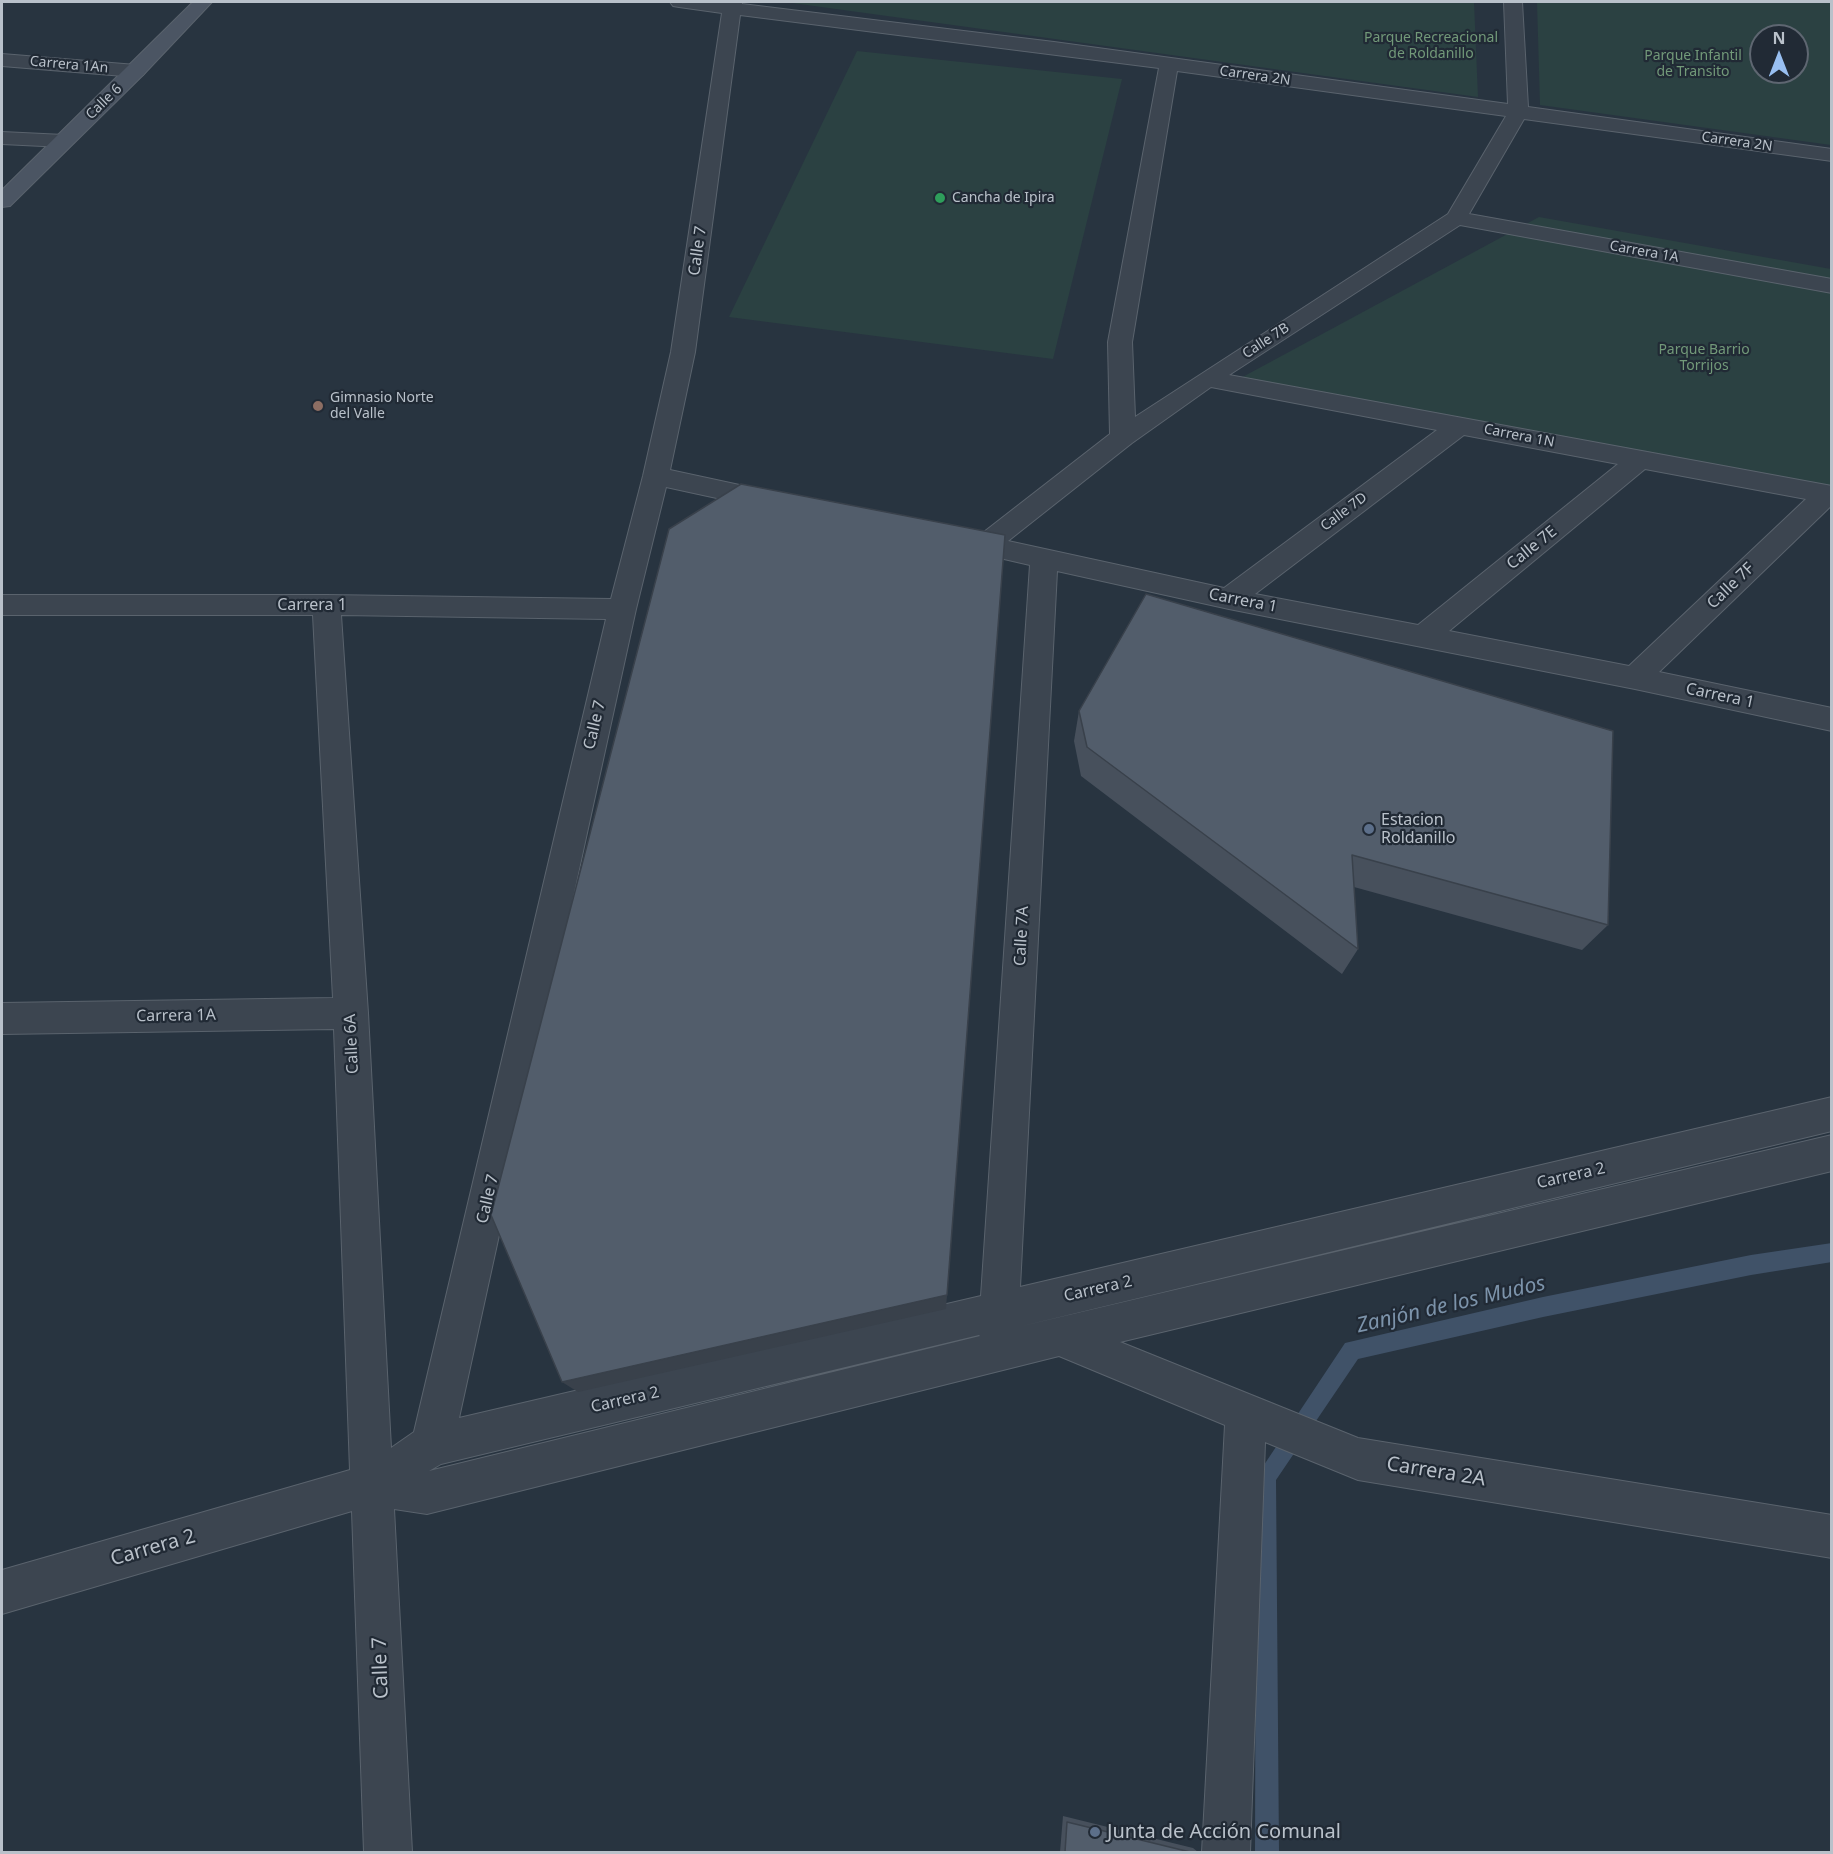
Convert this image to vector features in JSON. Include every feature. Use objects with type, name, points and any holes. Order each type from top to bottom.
[{"type":"street","name":"Calle 6","points":[[2,201],[136,71],[203,2]]},
{"type":"street","name":"Carrera 2N","points":[[679,2],[732,5],[1832,154]]},
{"type":"street","points":[[1513,2],[1518,112]]},
{"type":"street","name":"Calle 7","points":[[432,1445],[622,609],[656,476],[683,352],[732,5]]},
{"type":"street","name":"Carrera 1An","points":[[2,60],[136,71]]},
{"type":"street","points":[[1123,437],[1120,342],[1170,64]]},
{"type":"street","name":"Calle 7B","points":[[985,545],[1123,437],[1207,379],[1456,218],[1518,112]]},
{"type":"street","points":[[2,138],[64,141]]},
{"type":"street","name":"Carrera 1A","points":[[1456,218],[1832,286]]},
{"type":"street","name":"Carrera 1N","points":[[1207,379],[1829,495]]},
{"type":"street","name":"Calle 7D","points":[[1229,599],[1460,425]]},
{"type":"street","name":"Calle 7E","points":[[1424,636],[1640,459]]},
{"type":"street","points":[[656,476],[797,506]]},
{"type":"street","name":"Calle 7F","points":[[1635,678],[1829,495]]},
{"type":"street","name":"Carrera 1","points":[[938,536],[1229,599],[1635,678],[1831,719]]},
{"type":"street","name":"Calle 7A","points":[[995,1352],[1000,1312],[1044,558]]},
{"type":"street","name":"Carrera 1","points":[[2,605],[326,605],[622,609]]},
{"type":"street","name":"Calle 6A","points":[[326,605],[351,1013],[373,1484]]},
{"type":"street","name":"Carrera 1A","points":[[2,1019],[351,1013]]},
{"type":"street","name":"Carrera 2","points":[[2,1592],[373,1484],[432,1445],[1832,1114]]},
{"type":"street","name":"Carrera 2","points":[[373,1484],[427,1493],[995,1352],[1832,1153]]},
{"type":"street","name":"Carrera 2A","points":[[1059,1337],[1358,1459],[1832,1537]]},
{"type":"street","points":[[1226,1852],[1260,1419]]},
{"type":"street","name":"Calle 7","points":[[373,1484],[388,1852]]},
{"type":"green space","name":"Parque Recreacional de Roldanillo","points":[[785,2],[1474,2],[1478,97]]},
{"type":"green space","name":"Parque Infantil de Transito","points":[[1537,2],[1831,2],[1831,145],[1540,105]]},
{"type":"green space","name":"Cancha de Ipira","points":[[857,51],[1122,79],[1053,359],[729,317]]},
{"type":"green space","name":"Parque Barrio Torrijos","points":[[1539,217],[1831,269],[1831,495],[1237,380]]},
{"type":"building","points":[[741,484],[1005,535],[947,1295],[562,1382],[491,1215],[669,529]]},
{"type":"building","name":"Estacion Roldanillo","points":[[1146,594],[1613,731],[1608,925],[1352,855],[1358,949],[1087,747],[1079,711]]},
{"type":"building","name":"Junta de Acción Comunal","points":[[1067,1822],[1190,1852],[1065,1852]]},
{"type":"waterway","name":"Zanjón de los Mudos","points":[[1267,1852],[1266,1477],[1352,1350],[1543,1307],[1751,1265],[1832,1252]]},
{"type":"place","name":"Cancha de Ipira","points":[[940,198]]},
{"type":"place","name":"Gimnasio Norte del Valle","points":[[318,406]]},
{"type":"place","name":"Estacion Roldanillo","points":[[1369,829]]},
{"type":"place","name":"Junta de Acción Comunal","points":[[1095,1832]]}]
